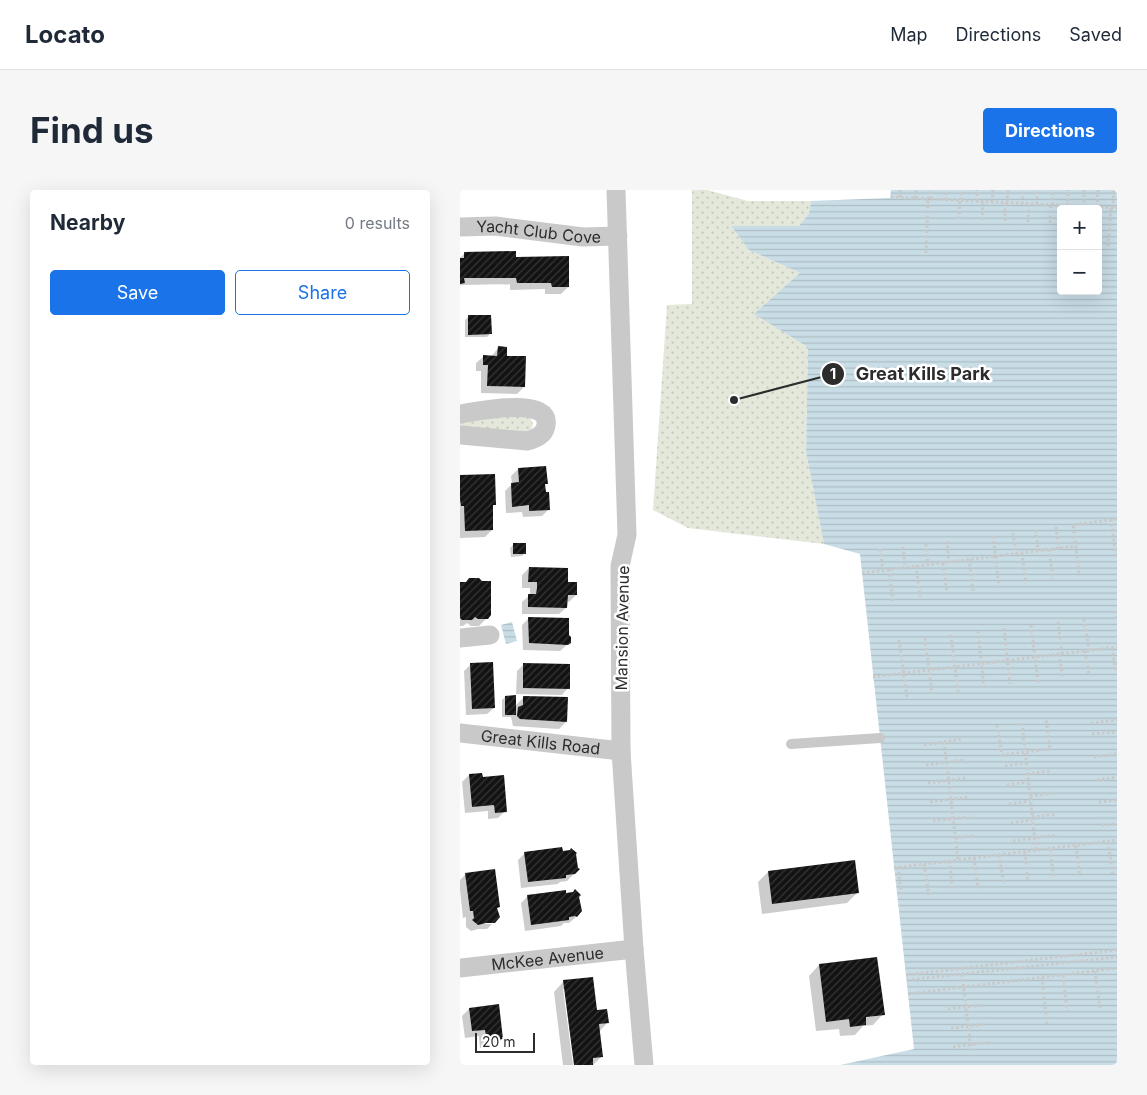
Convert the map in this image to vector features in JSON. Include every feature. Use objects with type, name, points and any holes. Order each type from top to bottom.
[{"type":"street","name":"Mansion Avenue","points":[[616,190],[628,535],[620,566],[621,750],[634,949],[644,1065]]},
{"type":"street","name":"Yacht Club Cove","points":[[460,227],[495,226],[583,236],[618,236]]},
{"type":"street","points":[[460,414],[524,407],[536,410],[544,415],[546,427],[536,439],[527,442],[460,435]]},
{"type":"street","points":[[460,638],[490,635]]},
{"type":"street","name":"Great Kills Road","points":[[460,732],[621,750]]},
{"type":"street","name":"McKee Avenue","points":[[460,968],[634,949]]},
{"type":"lane","points":[[791,744],[880,738]]},
{"type":"path","points":[[900,190],[900,198]]},
{"type":"path","points":[[915,198],[916,190]]},
{"type":"path","points":[[926,253],[930,190]]},
{"type":"path","points":[[946,190],[946,200]]},
{"type":"path","points":[[959,219],[961,190]]},
{"type":"path","points":[[977,190],[977,201]]},
{"type":"path","points":[[992,202],[993,190]]},
{"type":"path","points":[[1005,221],[1008,190]]},
{"type":"path","points":[[1022,204],[1023,190]]},
{"type":"path","points":[[1037,204],[1038,190]]},
{"type":"path","points":[[1050,223],[1053,190]]},
{"type":"path","points":[[1067,205],[1068,190]]},
{"type":"path","points":[[1084,190],[1084,205]]},
{"type":"path","points":[[1096,205],[1098,190]]},
{"type":"path","points":[[1108,246],[1114,190]]},
{"type":"path","points":[[891,197],[1057,205]]},
{"type":"path","points":[[982,220],[983,202]]},
{"type":"path","points":[[1028,222],[1029,204]]},
{"type":"path","points":[[1079,573],[1073,525],[1117,518]]},
{"type":"path","points":[[1111,519],[1116,557]]},
{"type":"path","points":[[1056,527],[1059,548]]},
{"type":"path","points":[[1036,530],[1038,551]]},
{"type":"path","points":[[1013,533],[1016,554]]},
{"type":"path","points":[[993,536],[999,587]]},
{"type":"path","points":[[947,541],[949,562]]},
{"type":"path","points":[[926,544],[928,564]]},
{"type":"path","points":[[862,573],[1076,546]]},
{"type":"path","points":[[903,547],[905,567]]},
{"type":"path","points":[[880,549],[883,570]]},
{"type":"path","points":[[1049,550],[1053,580]]},
{"type":"path","points":[[1022,553],[1026,583]]},
{"type":"path","points":[[969,559],[974,591]]},
{"type":"path","points":[[942,563],[947,593]]},
{"type":"path","points":[[916,566],[920,597]]},
{"type":"path","points":[[889,569],[893,601]]},
{"type":"path","points":[[1116,612],[1117,621]]},
{"type":"path","points":[[1084,619],[1089,674]]},
{"type":"path","points":[[1058,622],[1063,678]]},
{"type":"path","points":[[1031,625],[1038,682]]},
{"type":"path","points":[[1004,628],[1010,684]]},
{"type":"path","points":[[978,630],[984,687]]},
{"type":"path","points":[[951,635],[958,692]]},
{"type":"path","points":[[925,638],[932,693]]},
{"type":"path","points":[[899,640],[906,697]]},
{"type":"path","points":[[873,677],[1117,647]]},
{"type":"path","points":[[1112,648],[1116,672]]},
{"type":"path","points":[[998,725],[1002,755],[1050,749],[1046,719]]},
{"type":"path","points":[[1091,723],[1117,720]]},
{"type":"path","points":[[1022,723],[1036,850]]},
{"type":"path","points":[[1092,734],[1117,732]]},
{"type":"path","points":[[924,745],[961,739]]},
{"type":"path","points":[[944,742],[958,860]]},
{"type":"path","points":[[1094,757],[1117,754]]},
{"type":"path","points":[[926,765],[964,760]]},
{"type":"path","points":[[1005,766],[1026,763]]},
{"type":"path","points":[[1027,774],[1051,771]]},
{"type":"path","points":[[1097,780],[1117,777]]},
{"type":"path","points":[[928,783],[966,778]]},
{"type":"path","points":[[1007,785],[1028,782]]},
{"type":"path","points":[[1030,796],[1054,793]]},
{"type":"path","points":[[930,802],[969,797]]},
{"type":"path","points":[[1099,802],[1117,800]]},
{"type":"path","points":[[1009,804],[1030,801]]},
{"type":"path","points":[[1011,823],[1056,814]]},
{"type":"path","points":[[933,822],[968,817]]},
{"type":"path","points":[[1102,826],[1117,824]]},
{"type":"path","points":[[1013,841],[1058,835]]},
{"type":"path","points":[[956,838],[974,836]]},
{"type":"path","points":[[902,897],[896,868],[1117,840]]},
{"type":"path","points":[[1108,842],[1113,876]]},
{"type":"path","points":[[1076,846],[1080,876]]},
{"type":"path","points":[[1050,849],[1054,878]]},
{"type":"path","points":[[1025,852],[1028,881]]},
{"type":"path","points":[[999,855],[1004,884]]},
{"type":"path","points":[[974,858],[978,888]]},
{"type":"path","points":[[949,861],[953,891]]},
{"type":"path","points":[[924,864],[928,895]]},
{"type":"path","points":[[906,975],[1117,950]]},
{"type":"path","points":[[906,980],[1117,957]]},
{"type":"path","points":[[908,994],[1117,968]]},
{"type":"path","points":[[1095,971],[1100,1008]]},
{"type":"path","points":[[962,974],[971,1050]]},
{"type":"path","points":[[1063,975],[1067,1011]]},
{"type":"path","points":[[1042,977],[1047,1025]]},
{"type":"path","points":[[948,1009],[984,1005]]},
{"type":"path","points":[[951,1028],[986,1024]]},
{"type":"path","points":[[953,1047],[988,1042]]},
{"type":"shaded area","points":[[692,190],[707,190],[748,201],[811,201],[809,213],[799,226],[731,226],[749,250],[800,273],[808,347],[806,452],[824,544],[688,528],[653,510],[667,305],[692,304]]},
{"type":"shaded area","points":[[468,416],[530,417],[533,424],[531,431],[528,433],[460,429],[460,418]]},
{"type":"water","points":[[891,190],[1117,190],[1117,1065],[840,1065],[914,1049],[860,554],[824,544],[806,452],[808,347],[754,314],[800,273],[749,250],[731,226],[799,226],[809,213],[811,201],[890,198]]},
{"type":"water","points":[[512,622],[517,641],[506,644],[501,625]]},
{"type":"building","points":[[516,251],[516,257],[569,256],[569,287],[552,287],[551,283],[517,283],[516,278],[464,278],[465,283],[460,284],[460,258],[464,258],[464,252]]},
{"type":"building","points":[[468,315],[491,315],[492,334],[468,335]]},
{"type":"building","points":[[498,346],[507,347],[507,356],[526,356],[525,387],[487,386],[488,365],[483,365],[483,355],[497,356]]},
{"type":"building","points":[[546,466],[548,484],[545,484],[546,492],[549,492],[550,510],[529,511],[529,505],[512,507],[511,483],[519,482],[518,468]]},
{"type":"building","points":[[495,474],[496,505],[493,505],[493,530],[465,531],[464,506],[461,506],[460,499],[460,475]]},
{"type":"building","points":[[513,543],[526,543],[526,554],[513,554]]},
{"type":"building","points":[[529,567],[568,568],[568,582],[577,582],[577,595],[568,595],[567,608],[528,607],[528,594],[536,594],[537,588],[537,582],[528,582]]},
{"type":"building","points":[[469,578],[491,581],[491,615],[488,619],[478,619],[475,617],[472,620],[462,620],[460,618],[460,582],[466,582]]},
{"type":"building","points":[[528,617],[569,618],[571,643],[568,645],[529,643]]},
{"type":"building","points":[[493,662],[495,708],[472,709],[470,663]]},
{"type":"building","points":[[523,663],[570,664],[570,689],[523,688]]},
{"type":"building","points":[[516,695],[516,715],[505,715],[505,696]]},
{"type":"building","points":[[523,696],[568,697],[567,722],[520,719],[517,716],[518,707],[523,705]]},
{"type":"building","points":[[482,773],[483,777],[504,775],[507,812],[495,813],[494,805],[472,807],[469,774]]},
{"type":"building","points":[[562,847],[563,851],[570,850],[571,848],[577,853],[578,868],[580,869],[575,874],[566,875],[566,878],[528,882],[524,852]]},
{"type":"building","points":[[855,860],[859,893],[772,904],[768,871]]},
{"type":"building","points":[[495,869],[500,907],[497,908],[500,917],[495,923],[478,925],[472,920],[474,918],[473,911],[470,911],[465,873]]},
{"type":"building","points":[[575,889],[581,895],[579,897],[582,911],[577,917],[569,917],[569,920],[531,925],[527,895],[566,890],[566,893],[573,892]]},
{"type":"building","points":[[877,957],[885,1015],[866,1017],[866,1025],[850,1027],[849,1019],[826,1022],[819,964]]},
{"type":"building","points":[[593,977],[597,1010],[607,1009],[609,1023],[599,1024],[603,1057],[593,1058],[593,1065],[574,1065],[563,980]]},
{"type":"building","points":[[499,1004],[503,1039],[487,1041],[485,1030],[472,1031],[469,1008]]},
{"type":"place","name":"Great Kills Park","points":[[734,400]]}]
